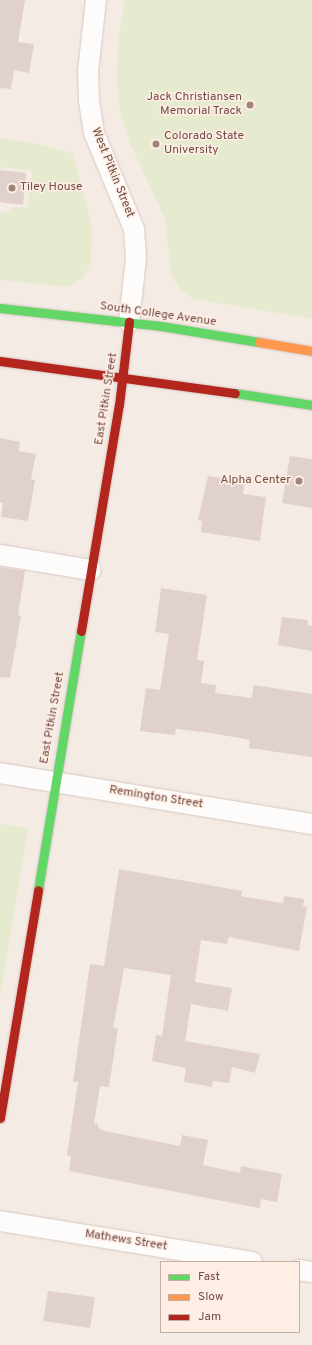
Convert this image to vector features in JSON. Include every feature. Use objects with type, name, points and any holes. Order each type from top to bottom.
[{"type":"main road","name":"South College Avenue","points":[[0,308],[129,322],[312,351]]},
{"type":"main road","name":"East Pitkin Street","points":[[0,1118],[123,376],[129,322]]},
{"type":"main road","points":[[0,361],[123,376],[312,405]]},
{"type":"street","name":"West Pitkin Street","points":[[96,0],[88,71],[89,101],[94,133],[134,229],[136,258],[129,322]]},
{"type":"street","points":[[0,556],[91,570]]},
{"type":"street","name":"Remington Street","points":[[0,772],[312,824]]},
{"type":"street","name":"Mathews Street","points":[[0,1221],[246,1261]]},
{"type":"street","points":[[300,1270],[312,1272]]},
{"type":"green space","points":[[125,0],[312,0],[312,319],[195,299],[181,291],[171,273],[165,219],[129,141],[120,114],[117,81],[118,43]]},
{"type":"green space","points":[[0,138],[44,145],[73,154],[92,226],[91,263],[83,278],[67,287],[0,280],[0,212],[7,213],[12,207],[27,207],[32,171],[0,167]]},
{"type":"green space","points":[[0,824],[28,828],[0,999]]},
{"type":"building","points":[[0,0],[25,0],[18,42],[34,44],[29,73],[14,70],[11,89],[0,88]]},
{"type":"building","name":"Tiley House","points":[[0,170],[26,173],[23,205],[0,202]]},
{"type":"building","points":[[0,438],[20,442],[19,451],[36,454],[31,479],[35,480],[28,521],[1,517],[3,503],[0,502]]},
{"type":"building","name":"Alpha Center","points":[[290,456],[312,459],[312,508],[282,503]]},
{"type":"building","points":[[208,476],[245,481],[243,494],[266,497],[260,541],[201,532],[202,521],[198,520]]},
{"type":"building","points":[[0,567],[25,571],[18,615],[21,616],[10,678],[0,677]]},
{"type":"building","points":[[161,588],[207,595],[197,660],[204,661],[201,683],[216,685],[215,693],[252,698],[254,685],[312,694],[312,757],[249,748],[250,740],[211,733],[176,729],[175,735],[140,731],[146,688],[160,690],[169,634],[155,632]]},
{"type":"building","points":[[282,617],[308,620],[307,625],[312,626],[312,651],[278,645]]},
{"type":"building","points":[[119,869],[242,891],[241,896],[245,897],[283,903],[284,896],[304,899],[303,906],[307,907],[299,951],[229,937],[227,944],[201,940],[195,982],[232,988],[228,1011],[191,1004],[185,1041],[260,1054],[255,1073],[232,1067],[229,1083],[213,1081],[212,1087],[184,1082],[186,1068],[152,1061],[156,1035],[162,1036],[171,975],[124,968],[113,1028],[118,1028],[109,1087],[100,1086],[94,1123],[98,1124],[98,1128],[105,1131],[180,1146],[182,1135],[208,1140],[203,1165],[240,1173],[241,1166],[282,1174],[277,1202],[261,1199],[260,1208],[69,1171],[71,1156],[67,1155],[78,1082],[73,1082],[90,964],[104,966]]},
{"type":"building","points":[[48,1291],[95,1297],[90,1328],[43,1321]]},
{"type":"traffic: fast","points":[[0,308],[161,326],[259,342]]},
{"type":"traffic: fast","points":[[235,393],[312,405]]},
{"type":"traffic: fast","points":[[38,890],[81,631]]},
{"type":"traffic: slow","points":[[259,342],[312,351]]},
{"type":"traffic: jam","points":[[81,631],[119,405],[129,322]]},
{"type":"traffic: jam","points":[[0,361],[235,393]]},
{"type":"traffic: jam","points":[[0,1118],[38,890]]},
{"type":"place","name":"Jack Christiansen Memorial Track","points":[[250,105]]},
{"type":"place","name":"Colorado State University","points":[[156,144]]},
{"type":"place","name":"Tiley House","points":[[12,188]]},
{"type":"place","name":"Alpha Center","points":[[299,481]]}]
